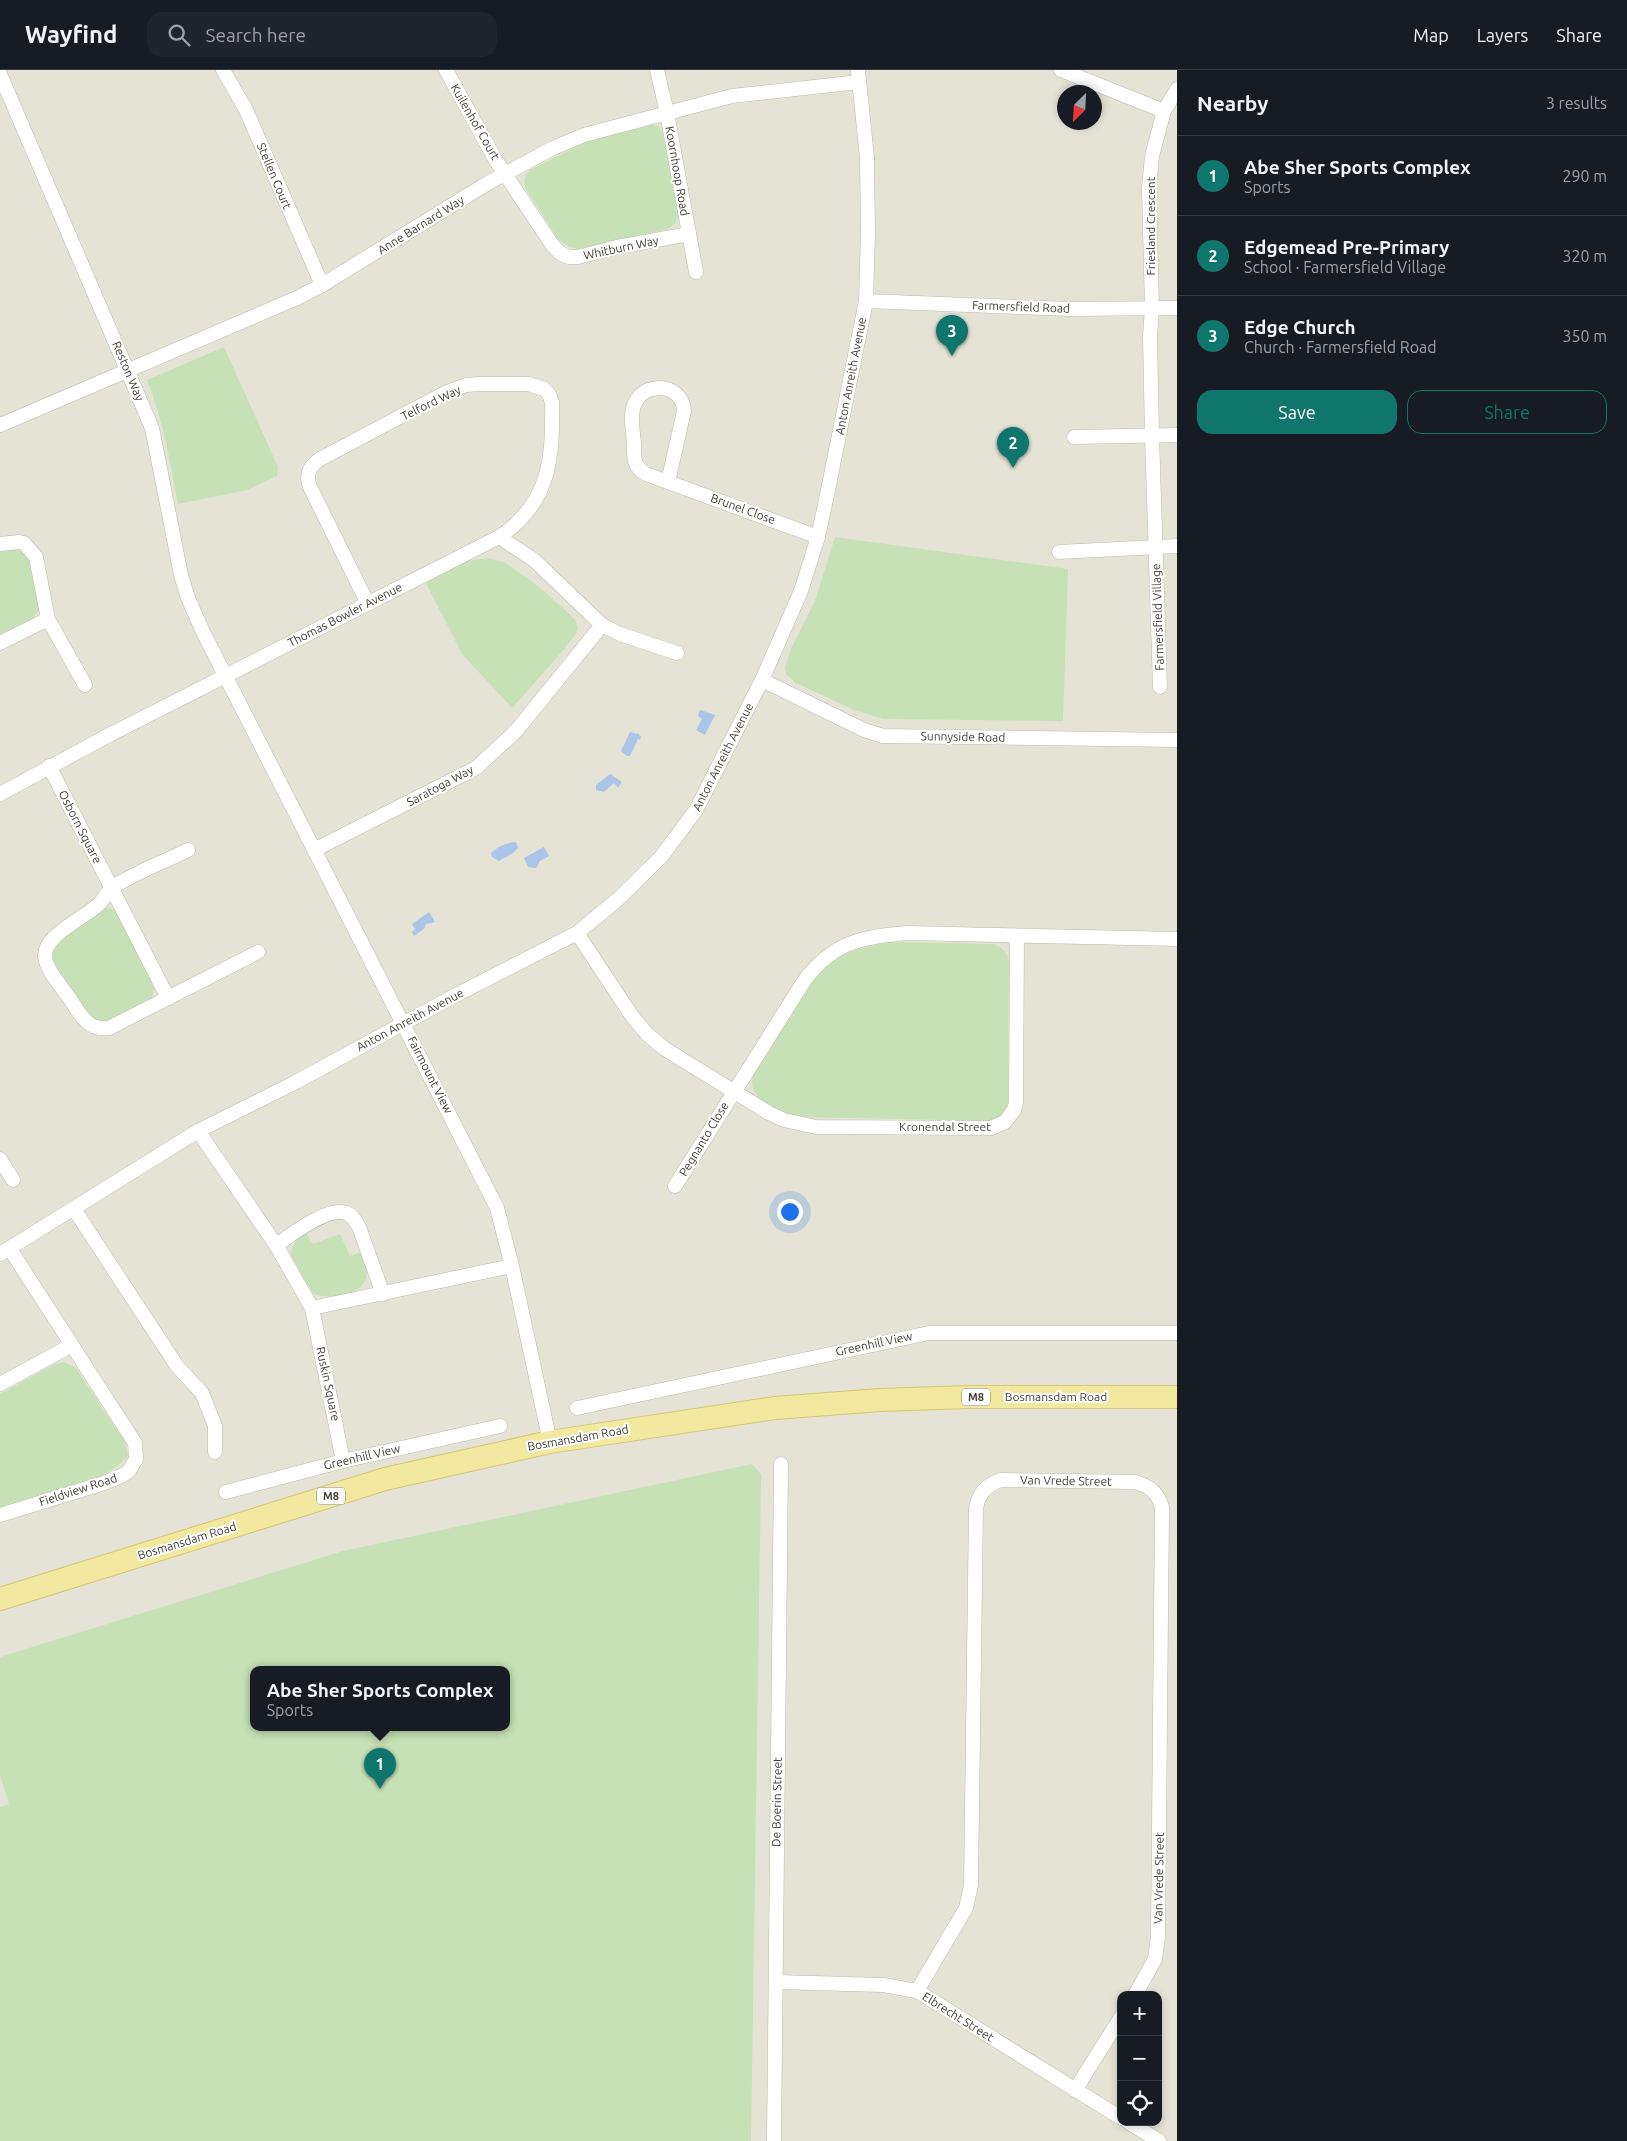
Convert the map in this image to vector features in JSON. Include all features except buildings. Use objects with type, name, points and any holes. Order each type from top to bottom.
[{"type":"main road","name":"Bosmansdam Road","points":[[0,1599],[385,1479],[550,1442],[775,1408],[870,1401],[968,1397],[1177,1397]]},
{"type":"street","name":"Stellen Court","points":[[223,70],[246,110],[322,285]]},
{"type":"street","name":"Kuilenhof Court","points":[[446,70],[505,174]]},
{"type":"street","name":"Koornhoop Road","points":[[657,70],[667,113],[696,272]]},
{"type":"street","points":[[1061,70],[1164,111]]},
{"type":"street","name":"Reston Way","points":[[0,74],[152,428],[181,575],[188,598],[226,676]]},
{"type":"street","name":"Anne Barnard Way","points":[[0,425],[297,298],[322,285],[505,174],[553,148],[584,135],[732,96],[858,76]]},
{"type":"street","name":"Anton Anreith Avenue","points":[[5,1252],[198,1131],[294,1083],[577,933],[617,900],[661,857],[696,810],[762,680],[801,591],[818,537],[846,408],[866,301],[868,233],[867,158],[858,76]]},
{"type":"street","name":"Friesland Crescent","points":[[1152,308],[1150,188],[1152,156],[1164,111],[1177,89]]},
{"type":"street","name":"Whitburn Way","points":[[505,174],[553,246],[560,253],[569,257],[578,257],[616,247],[689,234]]},
{"type":"street","name":"Farmersfield Road","points":[[866,301],[1070,309],[1177,308]]},
{"type":"street","name":"Farmersfield Village","points":[[1152,308],[1150,336],[1152,436],[1160,687]]},
{"type":"street","name":"Telford Way","points":[[368,604],[307,481],[311,467],[320,459],[447,392],[479,384],[529,384],[544,389],[549,394],[552,402],[548,468],[541,491],[528,512],[519,522],[499,537]]},
{"type":"street","name":"Brunel Close","points":[[668,482],[684,411],[684,403],[676,392],[654,388],[640,396],[633,410],[635,464],[646,474],[818,537]]},
{"type":"street","points":[[1074,437],[1177,435]]},
{"type":"street","points":[[499,537],[534,560],[602,625],[620,634],[677,653]]},
{"type":"street","name":"Thomas Bowler Avenue","points":[[0,794],[49,766],[499,537]]},
{"type":"street","points":[[0,544],[24,543],[33,551],[36,557],[48,620],[85,685]]},
{"type":"street","name":"Farmersfield Village","points":[[1059,552],[1177,546]]},
{"type":"street","points":[[0,643],[48,620]]},
{"type":"street","name":"Saratoga Way","points":[[314,850],[476,768],[516,731],[602,625]]},
{"type":"street","name":"Fairmount View","points":[[226,676],[496,1208],[512,1266],[550,1442]]},
{"type":"street","name":"Sunnyside Road","points":[[762,680],[864,730],[883,736],[1177,740]]},
{"type":"street","name":"Osborn Square","points":[[49,766],[168,998]]},
{"type":"street","points":[[188,850],[111,888],[101,902],[56,936],[50,943],[45,954],[52,972],[84,1021],[98,1028],[109,1028],[258,952]]},
{"type":"street","name":"Kronendal Street","points":[[577,933],[632,1016],[647,1034],[665,1049],[784,1120],[816,1127],[991,1128],[1001,1125],[1010,1117],[1016,1103],[1017,936]]},
{"type":"street","points":[[733,1091],[817,964],[832,952],[848,943],[879,935],[907,934],[1177,939]]},
{"type":"street","name":"Pegnanto Close","points":[[675,1186],[733,1091]]},
{"type":"street","name":"Ruskin Square","points":[[198,1131],[276,1245],[312,1308],[344,1461]]},
{"type":"street","points":[[0,1159],[13,1180]]},
{"type":"street","points":[[74,1209],[177,1366],[202,1393],[214,1426],[215,1452]]},
{"type":"street","points":[[276,1245],[323,1216],[345,1212],[355,1220],[359,1227],[384,1294]]},
{"type":"street","name":"Fieldview Road","points":[[0,1515],[104,1483],[123,1475],[133,1466],[136,1452],[134,1443],[5,1252]]},
{"type":"street","points":[[312,1308],[512,1266]]},
{"type":"street","name":"Greenhill View","points":[[577,1408],[929,1333],[1177,1333]]},
{"type":"street","points":[[0,1384],[70,1346]]},
{"type":"street","name":"Greenhill View","points":[[226,1492],[344,1461],[500,1426]]},
{"type":"street","name":"De Boerin Street","points":[[774,2141],[781,1464]]},
{"type":"street","name":"Van Vrede Street","points":[[916,1991],[966,1908],[971,1885],[977,1502],[981,1493],[988,1486],[1001,1480],[1144,1484],[1154,1490],[1159,1497],[1162,1507],[1158,1936],[1155,1959],[1137,1991]]},
{"type":"street","name":"Elbrecht Street","points":[[776,1982],[883,1985],[916,1991],[1117,2116]]},
{"type":"street","points":[[1075,2090],[1117,2024]]},
{"type":"street","points":[[1135,2126],[1159,2141]]},
{"type":"shaded area","points":[[0,70],[1177,70],[1177,2141],[0,2141]]},
{"type":"green space","points":[[650,124],[658,126],[663,133],[679,215],[675,224],[668,229],[579,249],[569,247],[559,240],[526,189],[525,177],[528,172],[584,143]]},
{"type":"green space","points":[[224,347],[278,467],[277,476],[247,490],[178,504],[162,425],[147,380]]},
{"type":"green space","points":[[835,537],[1068,569],[1063,721],[884,719],[854,710],[796,683],[786,674],[785,668],[791,649],[815,601]]},
{"type":"green space","points":[[12,549],[22,551],[29,558],[39,610],[31,620],[0,634],[0,551]]},
{"type":"green space","points":[[488,558],[506,563],[538,586],[575,619],[578,628],[561,653],[512,708],[462,654],[426,583],[466,561]]},
{"type":"green space","points":[[103,908],[116,911],[154,984],[154,989],[152,996],[147,1002],[104,1022],[98,1022],[90,1016],[53,961],[53,956],[54,949],[58,943]]},
{"type":"green space","points":[[891,942],[994,944],[1007,954],[1009,960],[1008,1103],[1002,1115],[991,1121],[798,1117],[766,1104],[754,1092],[752,1084],[753,1075],[816,976],[833,961],[842,956],[869,946]]},
{"type":"green space","points":[[306,1233],[313,1244],[340,1234],[350,1256],[362,1252],[366,1265],[366,1279],[363,1285],[350,1293],[342,1295],[326,1296],[313,1293],[291,1256],[295,1242]]},
{"type":"green space","points":[[64,1362],[75,1367],[125,1442],[128,1455],[118,1465],[88,1482],[0,1510],[0,1394],[55,1364]]},
{"type":"green space","points":[[752,1464],[761,1474],[751,2141],[0,2141],[0,1807],[9,1804],[0,1775],[0,1657],[343,1551]]},
{"type":"water","points":[[700,710],[715,715],[705,735],[696,730],[702,719],[698,716]]},
{"type":"water","points":[[630,732],[638,733],[641,737],[640,740],[638,739],[630,756],[627,756],[621,751]]},
{"type":"water","points":[[610,774],[622,782],[618,788],[614,783],[604,792],[596,790],[596,785]]},
{"type":"water","points":[[516,842],[518,848],[513,853],[499,861],[492,857],[491,853],[496,848]]},
{"type":"water","points":[[544,847],[549,856],[540,861],[536,868],[528,867],[524,858]]},
{"type":"water","points":[[429,912],[435,922],[426,924],[424,929],[414,936],[412,932],[415,929],[412,924]]},
{"type":"place","name":"Edge Church","points":[[952,356]]},
{"type":"place","name":"Edgemead Pre-Primary","points":[[1013,468]]},
{"type":"place","name":"Abe Sher Sports Complex","points":[[380,1789]]}]
